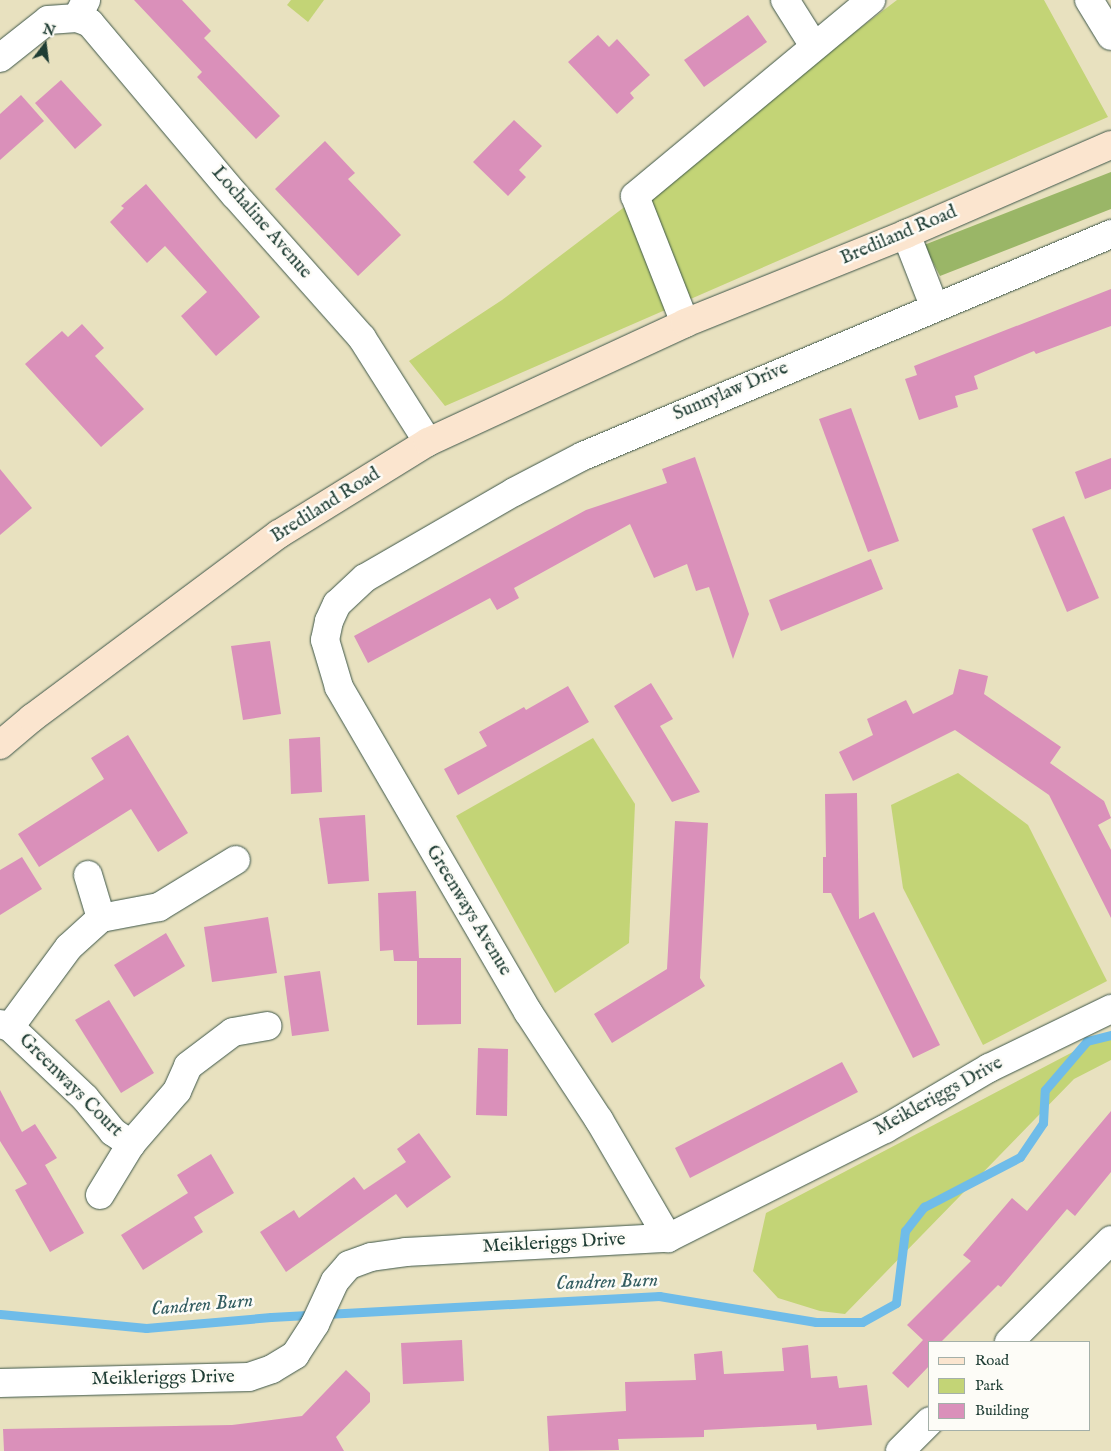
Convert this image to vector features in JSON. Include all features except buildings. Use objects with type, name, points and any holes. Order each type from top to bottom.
[{"type":"street","points":[[785,0],[814,46]]},
{"type":"street","points":[[685,323],[635,196],[871,0]]},
{"type":"street","points":[[1089,0],[1111,36]]},
{"type":"street","points":[[0,58],[48,20],[82,9]]},
{"type":"street","name":"Lochaline Avenue","points":[[82,9],[90,23],[235,195],[362,338],[428,442]]},
{"type":"street","name":"Brediland Road","points":[[0,745],[32,718],[279,534],[428,442],[685,323],[906,234],[1111,145]]},
{"type":"street","points":[[906,234],[934,306]]},
{"type":"street","name":"Sunnylaw Drive","points":[[365,578],[514,492],[583,456],[934,306],[1111,234]]},
{"type":"street","name":"Greenways Avenue","points":[[365,578],[337,604],[329,622],[325,640],[339,687],[523,1004],[599,1120],[668,1238]]},
{"type":"street","points":[[88,875],[101,918],[159,907],[236,860]]},
{"type":"street","name":"Greenways Court","points":[[101,918],[68,947],[5,1025],[85,1098],[113,1132],[131,1144]]},
{"type":"street","name":"Meikleriggs Drive","points":[[0,1382],[249,1377],[272,1369],[296,1355],[315,1324],[335,1281],[349,1265],[371,1257],[398,1253],[668,1238],[885,1129],[989,1068],[1111,1008]]},
{"type":"street","name":"Greenways Court","points":[[100,1195],[131,1144],[177,1091],[188,1066],[233,1032],[267,1026]]},
{"type":"street","points":[[1010,1341],[1111,1240]]},
{"type":"street","points":[[900,1451],[928,1423]]},
{"type":"green space","points":[[291,0],[324,0],[308,22],[287,5]]},
{"type":"green space","points":[[897,0],[1044,0],[1108,117],[445,406],[409,361],[502,300]]},
{"type":"green space","points":[[1111,172],[1111,209],[940,276],[924,245]]},
{"type":"green space","points":[[593,738],[635,804],[629,943],[555,993],[456,816]]},
{"type":"green space","points":[[958,773],[1028,825],[1107,981],[983,1045],[903,888],[891,805]]},
{"type":"green space","points":[[1111,1032],[1111,1060],[1074,1079],[845,1314],[820,1311],[778,1298],[753,1271],[766,1213]]},
{"type":"waterway","name":"Candren Burn","points":[[0,1314],[146,1328],[271,1317],[659,1296],[816,1322],[862,1322],[896,1303],[905,1231],[924,1207],[1020,1157],[1043,1123],[1045,1090],[1087,1041],[1111,1035]]}]
